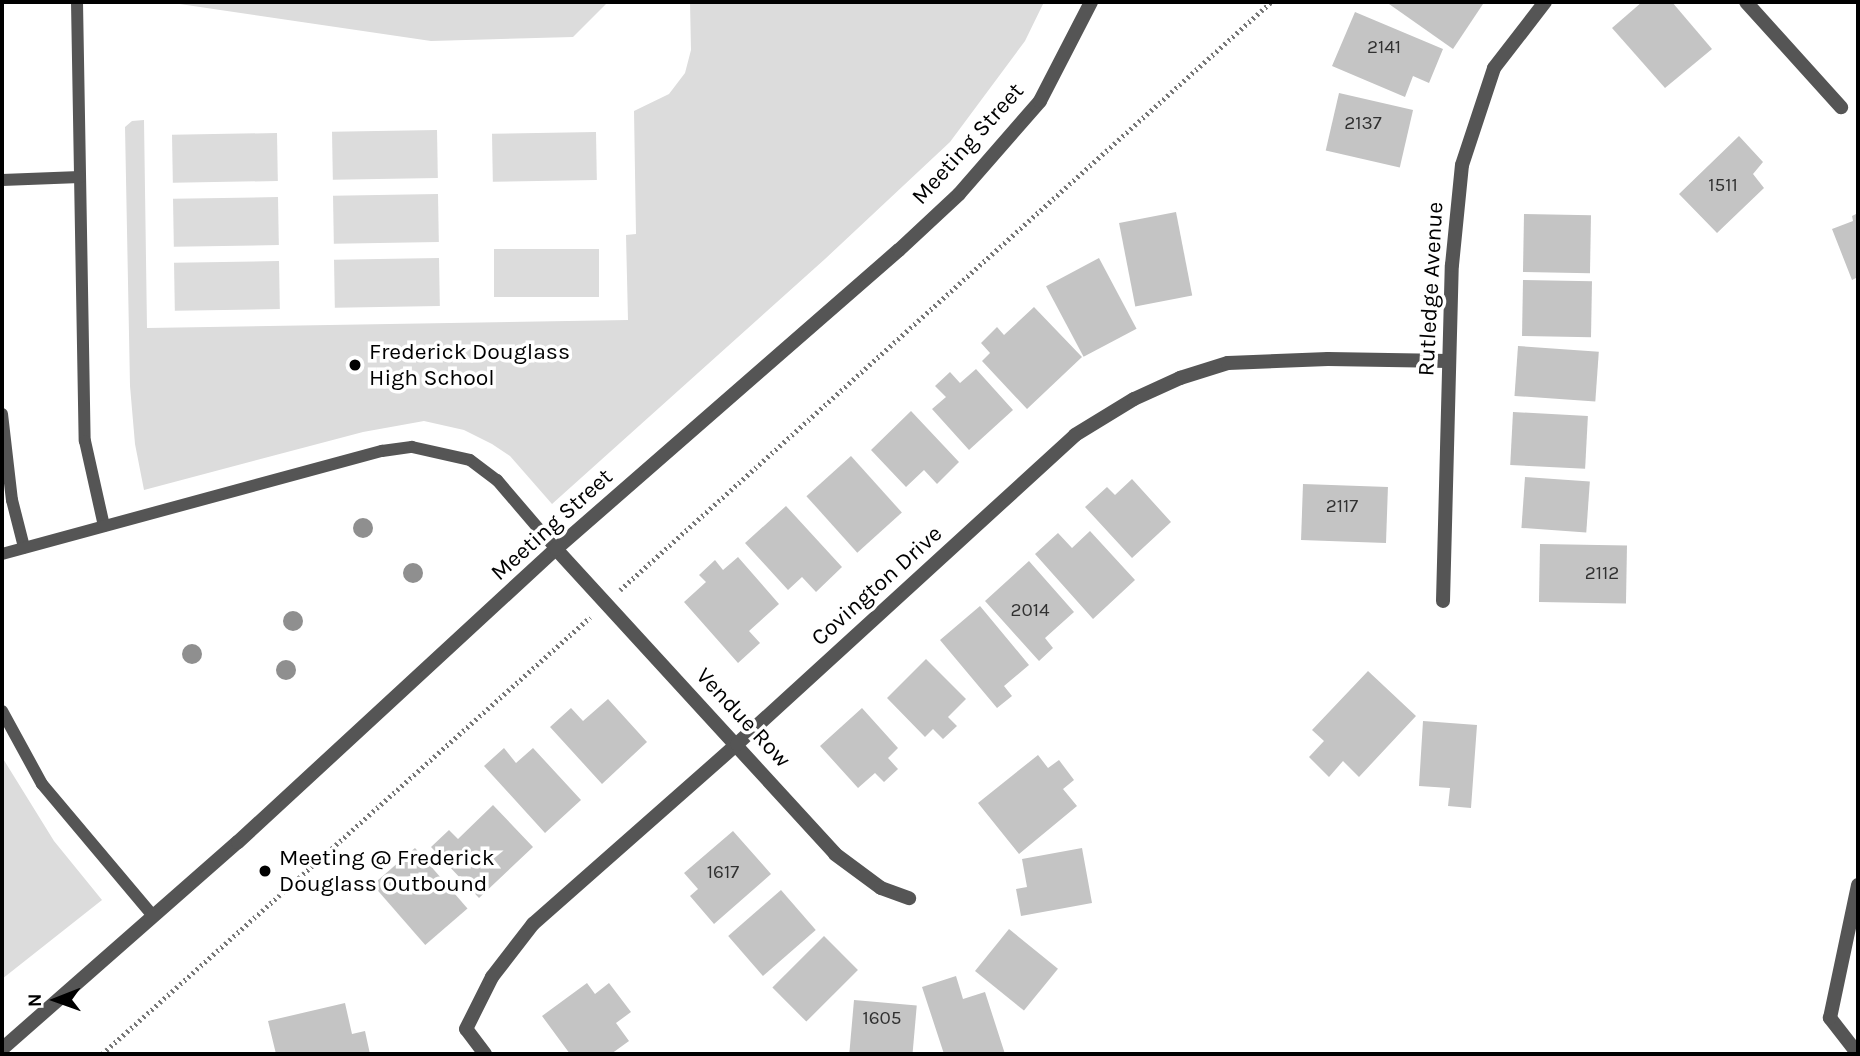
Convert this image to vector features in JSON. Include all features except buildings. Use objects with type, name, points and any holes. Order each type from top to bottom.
[{"type":"street","name":"Meeting Street","points":[[2,1049],[238,842],[556,550],[900,250],[959,194],[1040,101],[1091,2]]},
{"type":"street","name":"Rutledge Avenue","points":[[1443,601],[1452,265],[1462,165],[1494,68],[1545,2]]},
{"type":"street","points":[[1746,2],[1841,107]]},
{"type":"street","name":"Covington Drive","points":[[485,1054],[466,1029],[492,977],[533,924],[737,744],[1075,435],[1104,415],[1180,378],[1228,363],[1328,359],[1449,361]]},
{"type":"street","name":"Vendue Row","points":[[556,550],[737,744],[835,854],[881,888],[909,898]]},
{"type":"street","points":[[1858,885],[1830,1018],[1849,1046],[1858,1054]]},
{"type":"lane","points":[[77,2],[85,441],[104,526]]},
{"type":"lane","points":[[2,180],[80,177]]},
{"type":"lane","points":[[2,414],[12,499],[24,547]]},
{"type":"lane","points":[[2,554],[383,451],[412,447],[470,460],[497,480],[556,550]]},
{"type":"lane","points":[[2,711],[42,784],[153,916]]},
{"type":"path","points":[[620,590],[1271,2]]},
{"type":"path","points":[[102,1054],[317,865],[589,618]]},
{"type":"shaded area","points":[[166,2],[608,2],[573,37],[431,41]]},
{"type":"shaded area","points":[[690,2],[1044,2],[1025,41],[950,142],[825,259],[552,504],[510,456],[492,444],[464,430],[424,421],[363,432],[144,490],[135,444],[130,386],[125,127],[132,121],[144,120],[147,328],[628,320],[626,235],[636,234],[634,111],[669,94],[685,73],[691,50]]},
{"type":"shaded area","points":[[437,130],[438,178],[333,180],[332,132]]},
{"type":"shaded area","points":[[596,132],[597,180],[493,182],[492,134]]},
{"type":"shaded area","points":[[277,133],[278,181],[173,183],[172,135]]},
{"type":"shaded area","points":[[438,194],[439,242],[334,244],[333,196]]},
{"type":"shaded area","points":[[278,197],[279,245],[174,247],[173,199]]},
{"type":"shaded area","points":[[494,249],[599,249],[599,297],[494,297]]},
{"type":"shaded area","points":[[439,258],[440,306],[335,308],[334,260]]},
{"type":"shaded area","points":[[279,261],[280,309],[175,311],[174,263]]},
{"type":"shaded area","points":[[2,757],[54,841],[102,900],[2,979]]},
{"type":"place","name":"Frederick Douglass High School","points":[[355,365]]},
{"type":"place","name":"Meeting @ Frederick Douglass Outbound","points":[[265,871]]}]
